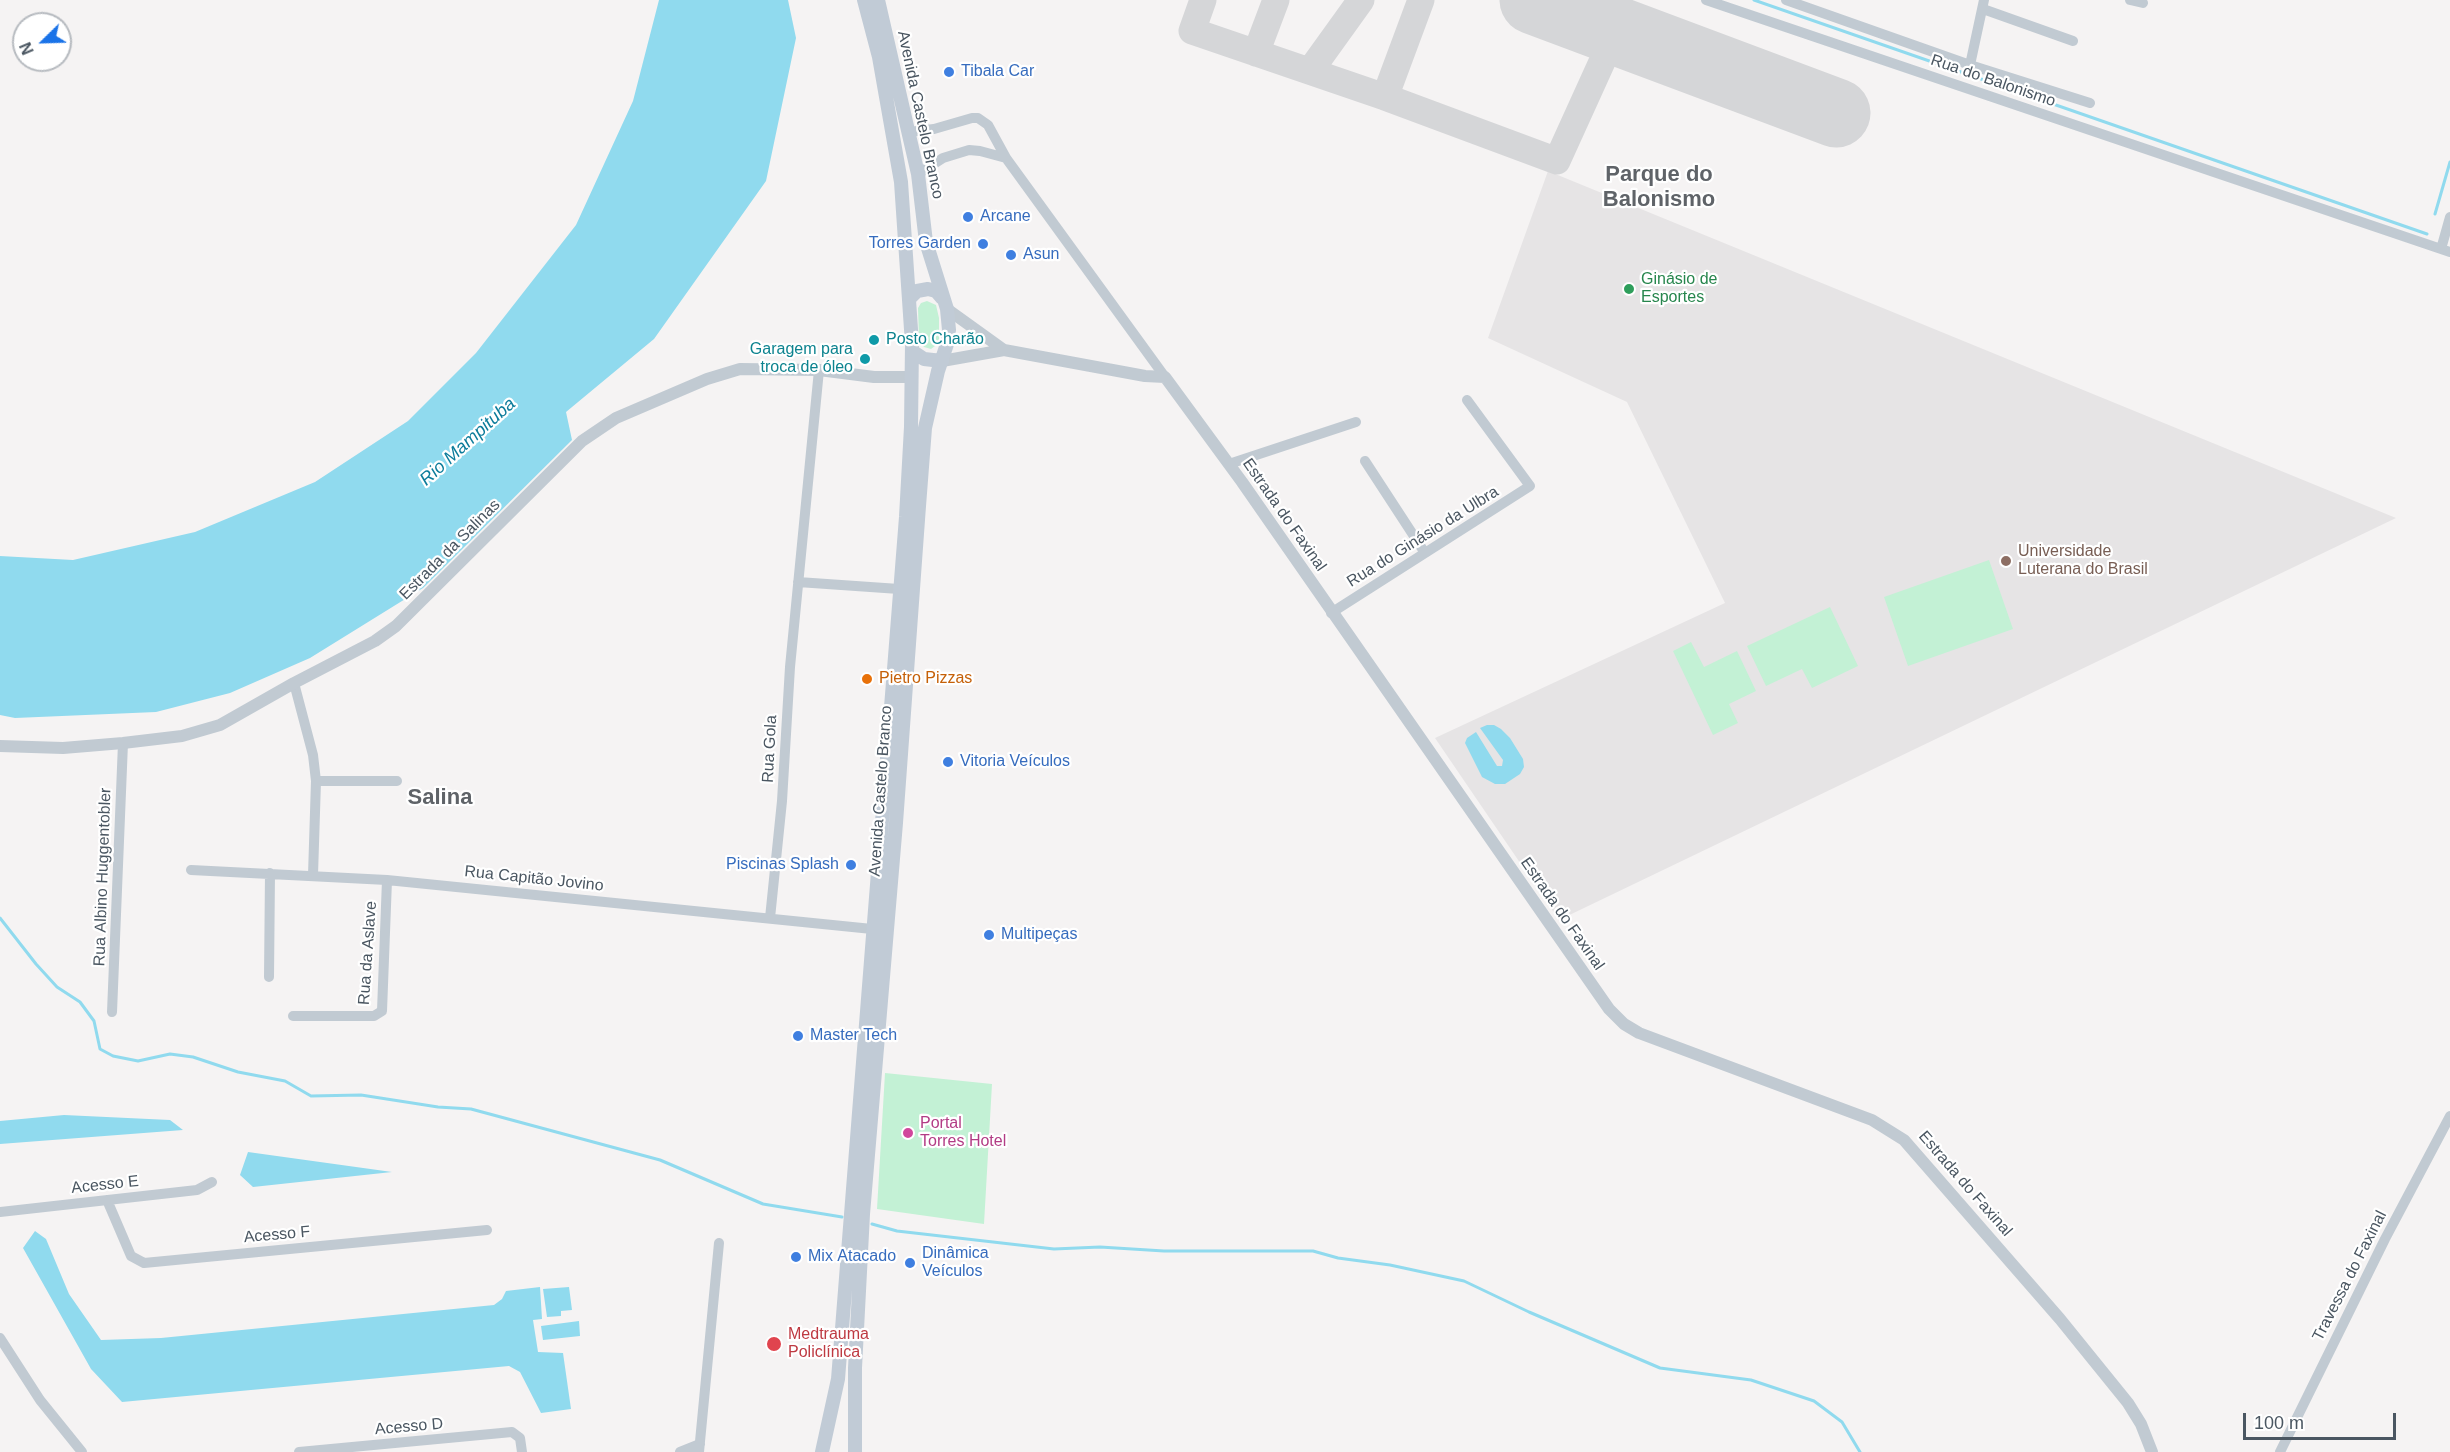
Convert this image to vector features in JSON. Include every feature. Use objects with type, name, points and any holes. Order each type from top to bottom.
[{"type":"main road","name":"Avenida Castelo Branco","points":[[822,1452],[838,1379],[909,472],[912,351],[901,182],[879,57],[864,0]]},
{"type":"main road","name":"Avenida Castelo Branco","points":[[855,1452],[855,1368],[863,1214],[896,824],[925,428],[947,344],[945,304],[926,242],[918,174],[878,0]]},
{"type":"main road","points":[[910,298],[917,291],[928,289],[936,291],[945,304]]},
{"type":"main road","points":[[912,351],[940,366]]},
{"type":"main road","points":[[911,377],[940,366]]},
{"type":"street","name":"Rua do Balonismo","points":[[1706,0],[2445,250]]},
{"type":"street","name":"Rua do Balonismo","points":[[1786,0],[1970,65],[2090,103]]},
{"type":"street","points":[[2130,0],[2143,3]]},
{"type":"street","points":[[1970,65],[1984,4],[2073,40]]},
{"type":"street","points":[[909,132],[934,129],[978,118],[988,125],[1006,158],[1165,377]]},
{"type":"street","points":[[918,174],[943,158],[969,150],[1006,158]]},
{"type":"street","points":[[2445,250],[2450,217]]},
{"type":"street","points":[[945,304],[1004,350]]},
{"type":"street","points":[[940,366],[1004,350],[1145,376],[1165,377]]},
{"type":"street","name":"Estrada da Salinas","points":[[0,747],[63,748],[123,743],[182,736],[220,725],[375,641],[396,626],[582,441],[616,418],[722,373],[740,369],[819,370],[874,377],[911,377]]},
{"type":"street","name":"Rua Gola","points":[[770,918],[782,801],[790,667],[819,370]]},
{"type":"street","name":"Estrada do Faxinal","points":[[1165,377],[1609,1009],[1624,1024],[1639,1033],[1872,1120],[1904,1140],[2053,1311],[2128,1403],[2152,1452]]},
{"type":"street","name":"Rua do Ginásio da Ulbra","points":[[1331,613],[1530,486],[1467,400]]},
{"type":"street","points":[[1228,464],[1356,422]]},
{"type":"street","points":[[1365,461],[1425,553]]},
{"type":"street","points":[[798,582],[899,589]]},
{"type":"street","points":[[294,683],[313,755],[316,781],[313,875]]},
{"type":"street","name":"Rua Albino Huggentobler","points":[[112,1012],[123,743]]},
{"type":"street","points":[[316,781],[398,781]]},
{"type":"street","name":"Rua Capitão Jovino","points":[[191,870],[387,880],[872,929]]},
{"type":"street","points":[[269,976],[270,873]]},
{"type":"street","name":"Rua da Aslave","points":[[292,1016],[374,1016],[382,1011],[387,880]]},
{"type":"street","name":"Travessa do Faxinal","points":[[2280,1452],[2385,1239],[2450,1116]]},
{"type":"street","name":"Acesso E","points":[[0,1212],[197,1190],[212,1182]]},
{"type":"street","name":"Acesso F","points":[[107,1200],[131,1256],[144,1263],[487,1230]]},
{"type":"street","points":[[680,1452],[699,1448],[719,1243]]},
{"type":"street","points":[[0,1338],[40,1401],[82,1452]]},
{"type":"street","name":"Acesso D","points":[[299,1452],[512,1432],[520,1438],[522,1452]]},
{"type":"shaded area","name":"Universidade Luterana do Brasil","points":[[1548,171],[2396,518],[1559,920],[1435,738],[1725,603],[1627,402],[1488,338]]},
{"type":"green space","points":[[927,301],[936,305],[939,318],[939,343],[931,349],[924,347],[919,339],[918,308],[921,303]]},
{"type":"green space","points":[[1989,560],[2013,629],[1908,666],[1884,597]]},
{"type":"green space","points":[[1830,607],[1858,666],[1812,688],[1802,669],[1766,686],[1747,646]]},
{"type":"green space","points":[[1691,642],[1704,667],[1737,651],[1756,691],[1729,704],[1738,723],[1713,735],[1673,651]]},
{"type":"green space","points":[[885,1073],[992,1084],[984,1224],[877,1209]]},
{"type":"water","name":"Rio Mampituba","points":[[659,0],[788,0],[796,38],[766,181],[654,339],[566,412],[572,440],[423,588],[310,658],[230,693],[156,712],[15,718],[0,715],[0,556],[73,560],[195,532],[315,482],[408,421],[476,353],[576,225],[633,101]]},
{"type":"water","points":[[1494,725],[1501,729],[1510,738],[1523,759],[1524,767],[1520,774],[1505,784],[1495,784],[1482,777],[1465,743],[1467,738],[1476,732],[1497,766],[1502,766],[1503,760],[1480,728]]},
{"type":"water","points":[[64,1115],[170,1120],[183,1130],[0,1144],[0,1121]]},
{"type":"water","points":[[248,1152],[392,1172],[253,1187],[240,1175]]},
{"type":"water","points":[[35,1231],[46,1239],[69,1294],[101,1340],[161,1338],[494,1305],[502,1299],[506,1291],[540,1287],[542,1319],[533,1320],[538,1352],[563,1353],[571,1409],[541,1413],[520,1372],[509,1366],[122,1402],[91,1369],[23,1248]]},
{"type":"water","points":[[569,1287],[572,1310],[561,1311],[561,1316],[547,1317],[543,1289]]},
{"type":"water","points":[[579,1321],[580,1336],[543,1340],[541,1326]]},
{"type":"waterway","points":[[1754,0],[2427,234]]},
{"type":"waterway","points":[[2435,214],[2450,162]]},
{"type":"waterway","points":[[0,918],[57,987],[80,1002],[94,1021],[100,1049],[113,1056],[138,1061],[170,1054],[193,1057],[238,1072],[285,1081],[311,1096],[361,1095],[438,1107],[471,1109],[660,1160],[763,1204],[842,1217]]},
{"type":"waterway","points":[[872,1224],[897,1231],[1054,1249],[1100,1247],[1164,1251],[1313,1251],[1338,1258],[1390,1265],[1464,1281],[1529,1312],[1660,1368],[1751,1380],[1814,1401],[1842,1422],[1860,1452]]},
{"type":"taxiway","points":[[1203,0],[1192,31],[1385,97],[1557,161],[1616,31]]},
{"type":"taxiway","points":[[1256,53],[1276,0]]},
{"type":"taxiway","points":[[1310,71],[1361,0]]},
{"type":"taxiway","points":[[1385,97],[1421,0]]},
{"type":"runway","points":[[1534,0],[1836,113]]},
{"type":"place","name":"Tibala Car","points":[[949,72]]},
{"type":"place","name":"Arcane","points":[[968,217]]},
{"type":"place","name":"Torres Garden","points":[[983,244]]},
{"type":"place","name":"Asun","points":[[1011,255]]},
{"type":"place","name":"Ginásio de Esportes","points":[[1629,289]]},
{"type":"place","name":"Posto Charão","points":[[874,340]]},
{"type":"place","name":"Garagem para troca de óleo","points":[[865,359]]},
{"type":"place","name":"Universidade Luterana do Brasil","points":[[2006,561]]},
{"type":"place","name":"Pietro Pizzas","points":[[867,679]]},
{"type":"place","name":"Vitoria Veículos","points":[[948,762]]},
{"type":"place","name":"Piscinas Splash","points":[[851,865]]},
{"type":"place","name":"Multipeças","points":[[989,935]]},
{"type":"place","name":"Master Tech","points":[[798,1036]]},
{"type":"place","name":"Portal Torres Hotel","points":[[908,1133]]},
{"type":"place","name":"Mix Atacado","points":[[796,1257]]},
{"type":"place","name":"Dinâmica Veículos","points":[[910,1263]]},
{"type":"place","name":"Medtrauma Policlínica","points":[[774,1344]]},
{"type":"district","name":"Parque do Balonismo","points":[[1659,188]]},
{"type":"district","name":"Salina","points":[[440,798]]}]
